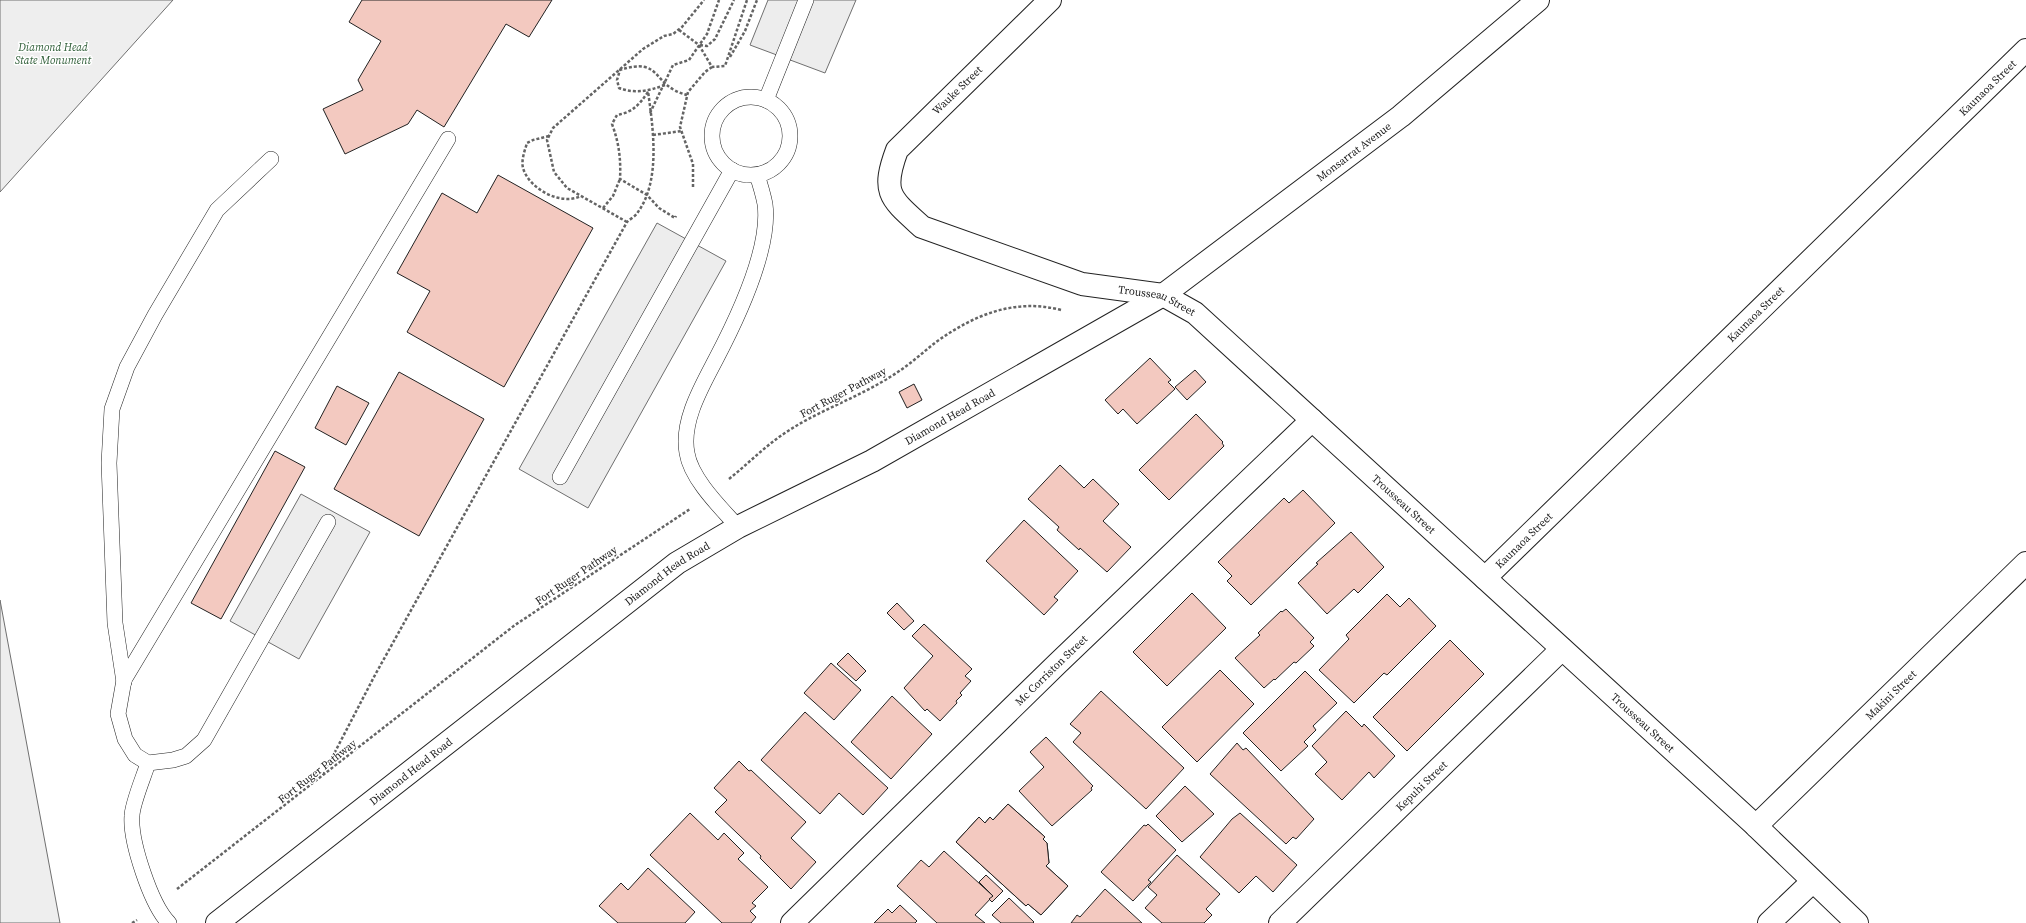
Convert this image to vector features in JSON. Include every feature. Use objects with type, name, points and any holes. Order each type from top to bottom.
[{"type":"street","name":"Wauke Street","points":[[890,193],[889,172],[897,150],[1050,0]]},
{"type":"street","name":"Monsarrat Avenue","points":[[1163,295],[1401,116],[1538,0]]},
{"type":"street","name":"Kaunaoa Street","points":[[1485,578],[2026,50]]},
{"type":"street","name":"Trousseau Street","points":[[890,193],[905,212],[922,227],[1082,284],[1163,295],[1195,313],[1756,826],[1812,882],[1857,923]]},
{"type":"street","name":"Diamond Head Road","points":[[217,923],[677,563],[738,527],[872,461],[1163,295]]},
{"type":"street","name":"Mc Corriston Street","points":[[792,923],[1051,670],[1312,420]]},
{"type":"street","name":"Makini Street","points":[[1756,826],[2026,563]]},
{"type":"street","name":"Kepuhi Street","points":[[1280,923],[1562,648]]},
{"type":"street","points":[[1769,923],[1812,882]]},
{"type":"lane","points":[[766,100],[806,0]]},
{"type":"lane","points":[[753,97],[766,100],[776,106],[784,116],[789,128],[790,140],[786,152],[779,162],[769,170],[758,175],[744,174],[732,170],[722,162],[715,151],[712,138],[713,126],[719,114],[728,104],[740,98],[753,97]]},
{"type":"lane","points":[[124,682],[448,139]]},
{"type":"lane","points":[[271,159],[217,210],[155,315],[130,361],[112,409],[109,463],[115,623],[124,682],[118,714],[125,739],[135,755],[148,763],[173,760],[186,756],[204,740],[328,522]]},
{"type":"lane","points":[[560,477],[732,170]]},
{"type":"lane","points":[[738,527],[700,483],[687,454],[687,426],[704,383],[729,334],[750,284],[764,239],[765,205],[758,175]]},
{"type":"lane","points":[[148,763],[132,816],[137,848],[148,890],[168,923]]},
{"type":"path","points":[[626,222],[567,188],[554,172],[547,140],[553,128],[643,49],[679,30],[704,0]]},
{"type":"path","points":[[650,113],[665,85],[673,65],[689,60],[707,34],[719,0]]},
{"type":"path","points":[[699,45],[706,46],[715,39],[734,0]]},
{"type":"path","points":[[725,66],[747,0]]},
{"type":"path","points":[[725,66],[745,30],[757,0]]},
{"type":"path","points":[[679,30],[699,45],[712,67]]},
{"type":"path","points":[[620,70],[639,65],[648,67],[654,71],[665,85],[677,93],[687,95]]},
{"type":"path","points":[[691,193],[693,187],[693,164],[680,127],[687,95],[705,72],[712,67],[725,66]]},
{"type":"path","points":[[620,70],[617,80],[619,88],[631,92],[648,91],[665,85]]},
{"type":"path","points":[[322,778],[375,675],[626,222],[638,213],[647,195],[652,173],[653,136],[648,91]]},
{"type":"path","points":[[603,208],[613,196],[620,179],[621,158],[618,141],[612,124],[617,115],[628,113],[637,107],[648,91]]},
{"type":"path","points":[[653,136],[682,131]]},
{"type":"path","points":[[549,136],[527,143],[522,167],[529,179],[551,195],[560,199],[568,200],[581,196]]},
{"type":"path","points":[[620,179],[647,195],[659,208],[675,218],[679,214]]},
{"type":"path","name":"Fort Ruger Pathway","points":[[132,923],[322,778],[515,625],[710,495],[758,453],[788,431],[890,377],[958,328],[1003,308],[1026,305],[1045,306],[1061,310]]},
{"type":"green space","name":"Diamond Head State Monument","points":[[0,0],[173,0],[0,192]]},
{"type":"green space","points":[[0,600],[60,923],[0,923]]},
{"type":"shaded area","points":[[768,0],[856,0],[825,73],[750,45]]},
{"type":"shaded area","points":[[657,223],[726,261],[588,508],[519,469]]},
{"type":"shaded area","points":[[301,494],[370,532],[299,659],[230,621]]},
{"type":"building","points":[[362,0],[552,0],[529,37],[506,24],[444,127],[417,110],[408,124],[345,154],[323,109],[363,90],[358,80],[381,41],[349,22]]},
{"type":"building","points":[[498,175],[593,228],[504,387],[407,332],[430,291],[397,273],[442,193],[477,213]]},
{"type":"building","points":[[1150,358],[1171,380],[1168,382],[1175,389],[1137,424],[1123,409],[1118,414],[1105,400]]},
{"type":"building","points":[[1195,370],[1206,382],[1187,400],[1175,387]]},
{"type":"building","points":[[399,372],[484,419],[419,536],[334,489]]},
{"type":"building","points":[[914,384],[922,400],[907,408],[899,392]]},
{"type":"building","points":[[337,386],[369,403],[346,445],[315,428]]},
{"type":"building","points":[[1196,414],[1223,442],[1222,443],[1224,446],[1169,500],[1139,470]]},
{"type":"building","points":[[275,451],[305,467],[221,619],[191,603]]},
{"type":"building","points":[[1060,465],[1084,488],[1093,479],[1119,504],[1103,521],[1131,547],[1107,572],[1057,530],[1059,527],[1028,499]]},
{"type":"building","points":[[1303,490],[1335,523],[1251,605],[1227,581],[1232,576],[1218,562],[1284,498],[1289,503]]},
{"type":"building","points":[[1024,520],[1078,571],[1054,597],[1058,600],[1044,615],[986,561]]},
{"type":"building","points":[[1351,532],[1384,567],[1358,593],[1354,589],[1327,614],[1298,583],[1318,564],[1316,563]]},
{"type":"building","points":[[1192,593],[1226,628],[1167,686],[1133,652]]},
{"type":"building","points":[[1387,594],[1400,607],[1409,598],[1436,626],[1387,675],[1384,673],[1354,703],[1319,670],[1349,639],[1346,635]]},
{"type":"building","points":[[897,603],[914,621],[904,630],[887,613]]},
{"type":"building","points":[[1286,609],[1314,638],[1310,642],[1314,646],[1296,663],[1294,662],[1264,688],[1235,658],[1260,635],[1258,633],[1281,611],[1282,612]]},
{"type":"building","points":[[924,624],[972,669],[965,676],[971,681],[960,693],[962,695],[956,701],[957,703],[940,721],[927,709],[925,711],[904,688],[933,656],[912,636]]},
{"type":"building","points":[[1450,640],[1484,674],[1407,751],[1373,717]]},
{"type":"building","points":[[848,653],[866,671],[856,681],[837,664]]},
{"type":"building","points":[[831,663],[861,690],[834,720],[804,693]]},
{"type":"building","points":[[1220,670],[1254,704],[1197,762],[1162,727]]},
{"type":"building","points":[[1305,671],[1337,703],[1313,726],[1316,730],[1304,742],[1308,746],[1281,771],[1243,733]]},
{"type":"building","points":[[1101,691],[1184,768],[1146,809],[1073,742],[1081,733],[1070,724]]},
{"type":"building","points":[[892,696],[932,734],[891,779],[851,742]]},
{"type":"building","points":[[1346,711],[1362,727],[1364,724],[1395,756],[1374,778],[1369,772],[1342,800],[1315,774],[1327,762],[1312,746]]},
{"type":"building","points":[[805,712],[888,788],[863,815],[839,793],[820,814],[761,760]]},
{"type":"building","points":[[1046,737],[1093,786],[1091,788],[1092,790],[1052,826],[1019,791],[1044,767],[1030,752]]},
{"type":"building","points":[[1237,743],[1243,750],[1246,748],[1314,819],[1296,839],[1293,837],[1286,844],[1210,774]]},
{"type":"building","points":[[739,761],[749,771],[751,770],[806,822],[791,838],[816,862],[791,889],[760,858],[761,856],[715,812],[727,800],[714,788]]},
{"type":"building","points":[[1185,786],[1214,814],[1182,842],[1156,816]]},
{"type":"building","points":[[1008,804],[1045,837],[1043,839],[1047,843],[1049,863],[1046,866],[1068,886],[1041,915],[1028,904],[1026,906],[956,842],[979,817],[985,823],[990,817],[993,820]],"holes":[[[1030,853],[1046,868],[1039,876],[1026,863],[1024,865],[1020,862]]]},
{"type":"building","points":[[1008,804],[1045,837],[1043,839],[1047,843],[1049,863],[1046,866],[1068,886],[1041,915],[1028,904],[1026,906],[956,842],[979,817],[985,823],[990,817],[993,820]]},
{"type":"building","points":[[690,813],[718,840],[724,833],[744,853],[738,859],[768,887],[752,903],[756,906],[750,911],[756,917],[751,923],[722,923],[650,855]]},
{"type":"building","points":[[1240,813],[1297,865],[1273,892],[1256,876],[1239,893],[1200,857],[1232,819]]},
{"type":"building","points":[[1148,824],[1176,850],[1148,880],[1151,882],[1133,901],[1101,872],[1144,825],[1146,826]]},
{"type":"building","points":[[944,851],[993,896],[975,915],[985,923],[937,923],[897,886],[921,860],[929,867]]},
{"type":"building","points":[[1177,855],[1220,894],[1206,909],[1212,915],[1204,923],[1162,923],[1145,908],[1157,895],[1148,887]]},
{"type":"building","points":[[648,868],[695,912],[685,923],[618,923],[599,906],[621,883],[628,890]]},
{"type":"building","points":[[986,875],[1003,891],[992,902],[989,899],[993,896],[979,882]]},
{"type":"building","points":[[1105,889],[1142,923],[1071,923],[1077,915],[1080,917]]},
{"type":"building","points":[[1009,898],[1034,922],[1033,923],[1001,923],[992,915]]},
{"type":"building","points":[[900,905],[917,921],[915,923],[874,923],[888,909],[892,913]]}]
